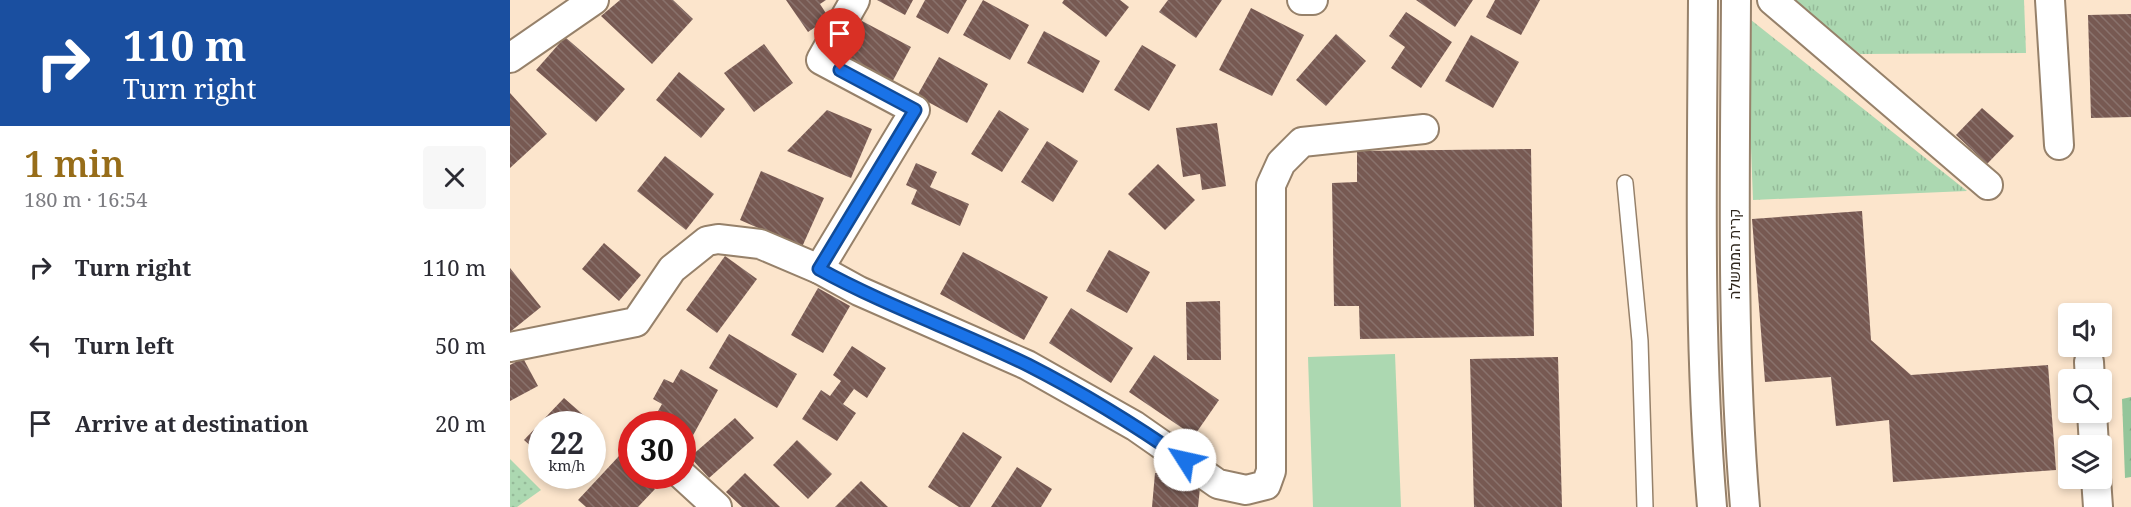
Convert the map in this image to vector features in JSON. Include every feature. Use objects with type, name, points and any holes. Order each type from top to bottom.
[{"type":"street","points":[[511,54],[594,0]]},
{"type":"street","points":[[819,269],[915,110],[821,60],[855,0]]},
{"type":"street","points":[[1302,0],[1313,0]]},
{"type":"street","points":[[1703,0],[1703,375],[1712,507]]},
{"type":"street","name":"קרית הממשלה","points":[[1736,0],[1734,292],[1736,374],[1745,507]]},
{"type":"street","points":[[1772,0],[1989,185]]},
{"type":"street","points":[[2050,0],[2059,145]]},
{"type":"street","points":[[510,347],[636,322],[672,269],[707,241],[718,239],[760,244],[819,269],[859,291],[1028,365],[1135,426],[1217,495],[1248,499],[1266,485],[1271,471],[1271,184],[1281,163],[1302,142],[1424,129]]},
{"type":"street","points":[[696,488],[717,507]]},
{"type":"street","points":[[2097,489],[2098,507]]},
{"type":"lane","points":[[1625,183],[1640,341],[1645,507]]},
{"type":"green space","points":[[1791,0],[2024,0],[2026,53],[1860,54]]},
{"type":"green space","points":[[1746,16],[1967,191],[1753,200]]},
{"type":"green space","points":[[1395,354],[1401,507],[1313,507],[1308,357]]},
{"type":"green space","points":[[2131,397],[2131,477],[2125,478],[2122,399]]},
{"type":"green space","points":[[510,459],[528,477],[528,489],[541,490],[517,507],[510,507]]},
{"type":"building","points":[[620,0],[673,0],[693,19],[652,64],[601,16]]},
{"type":"building","points":[[786,0],[826,0],[820,4],[829,18],[808,32]]},
{"type":"building","points":[[877,0],[913,0],[905,15]]},
{"type":"building","points":[[925,0],[967,0],[948,34],[916,17]]},
{"type":"building","points":[[983,0],[1029,25],[1010,60],[963,35]]},
{"type":"building","points":[[1064,0],[1120,0],[1129,7],[1106,37],[1062,3]]},
{"type":"building","points":[[1168,0],[1222,0],[1196,38],[1159,12]]},
{"type":"building","points":[[1416,0],[1473,0],[1455,27]]},
{"type":"building","points":[[1495,0],[1540,0],[1521,35],[1486,17]]},
{"type":"building","points":[[1251,8],[1304,35],[1272,96],[1219,70]]},
{"type":"building","points":[[1406,12],[1452,42],[1421,88],[1391,68],[1405,47],[1389,36]]},
{"type":"building","points":[[2131,14],[2131,117],[2091,118],[2088,15]]},
{"type":"building","points":[[862,21],[911,47],[889,88],[840,61]]},
{"type":"building","points":[[1044,31],[1100,61],[1083,93],[1027,63]]},
{"type":"building","points":[[1336,34],[1366,61],[1326,106],[1296,80]]},
{"type":"building","points":[[1471,35],[1519,62],[1493,108],[1445,81]]},
{"type":"building","points":[[565,37],[625,89],[596,122],[536,70]]},
{"type":"building","points":[[764,44],[793,83],[754,112],[724,73]]},
{"type":"building","points":[[1142,45],[1176,65],[1149,111],[1114,90]]},
{"type":"building","points":[[939,57],[988,84],[967,123],[917,96]]},
{"type":"building","points":[[679,72],[725,109],[701,138],[656,100]]},
{"type":"building","points":[[510,93],[547,134],[510,168]]},
{"type":"building","points":[[1982,108],[2014,136],[1987,164],[1956,135]]},
{"type":"building","points":[[827,110],[872,129],[851,178],[787,151]]},
{"type":"building","points":[[999,110],[1029,129],[1002,172],[971,154]]},
{"type":"building","points":[[1217,123],[1226,186],[1202,190],[1200,174],[1183,177],[1176,128]]},
{"type":"building","points":[[1047,141],[1078,161],[1053,202],[1021,182]]},
{"type":"building","points":[[1531,149],[1534,336],[1360,339],[1359,306],[1334,306],[1332,183],[1357,182],[1357,151]]},
{"type":"building","points":[[665,156],[714,194],[686,230],[637,191]]},
{"type":"building","points":[[916,163],[937,172],[930,187],[969,204],[960,226],[911,204],[917,190],[906,185]]},
{"type":"building","points":[[1158,164],[1195,200],[1165,230],[1128,194]]},
{"type":"building","points":[[761,171],[824,198],[802,247],[740,220]]},
{"type":"building","points":[[1862,211],[1871,340],[1911,375],[2048,365],[2056,470],[1893,482],[1889,420],[1836,426],[1831,377],[1765,382],[1752,219]]},
{"type":"building","points":[[604,243],[641,275],[619,301],[582,269]]},
{"type":"building","points":[[1109,250],[1150,272],[1127,313],[1086,291]]},
{"type":"building","points":[[963,252],[1048,297],[1024,340],[940,294]]},
{"type":"building","points":[[725,256],[757,279],[717,333],[686,310]]},
{"type":"building","points":[[510,268],[541,307],[510,332]]},
{"type":"building","points":[[818,288],[850,306],[823,353],[791,335]]},
{"type":"building","points":[[1220,301],[1221,360],[1187,360],[1186,302]]},
{"type":"building","points":[[1071,308],[1133,348],[1111,383],[1049,343]]},
{"type":"building","points":[[729,334],[797,374],[777,408],[709,368]]},
{"type":"building","points":[[852,346],[886,368],[867,398],[854,389],[843,404],[856,413],[837,441],[802,419],[821,390],[830,396],[841,381],[833,375]]},
{"type":"building","points":[[1154,355],[1219,400],[1194,436],[1129,392]]},
{"type":"building","points":[[1558,357],[1562,507],[1474,507],[1470,359]]},
{"type":"building","points":[[523,358],[538,386],[510,401],[510,365]]},
{"type":"building","points":[[681,369],[718,390],[696,430],[696,411],[658,411],[662,404],[653,399],[664,379],[673,383]]},
{"type":"building","points":[[564,398],[579,411],[552,411]]},
{"type":"building","points":[[735,418],[754,438],[709,478],[696,464],[696,452]]},
{"type":"building","points":[[963,432],[1002,457],[970,507],[959,507],[928,487]]},
{"type":"building","points":[[797,440],[832,474],[808,499],[773,465]]},
{"type":"building","points":[[618,457],[618,489],[655,489],[638,507],[586,507],[578,500],[588,489],[606,489],[606,470]]},
{"type":"building","points":[[1017,467],[1052,489],[1041,507],[991,507]]},
{"type":"building","points":[[745,473],[780,507],[742,507],[726,492]]},
{"type":"building","points":[[1155,473],[1201,478],[1198,507],[1152,507]]},
{"type":"building","points":[[861,481],[888,507],[835,507]]},
{"type":"route","points":[[840,70],[915,110],[819,269],[859,291],[1028,365],[1135,426],[1185,460]]}]
